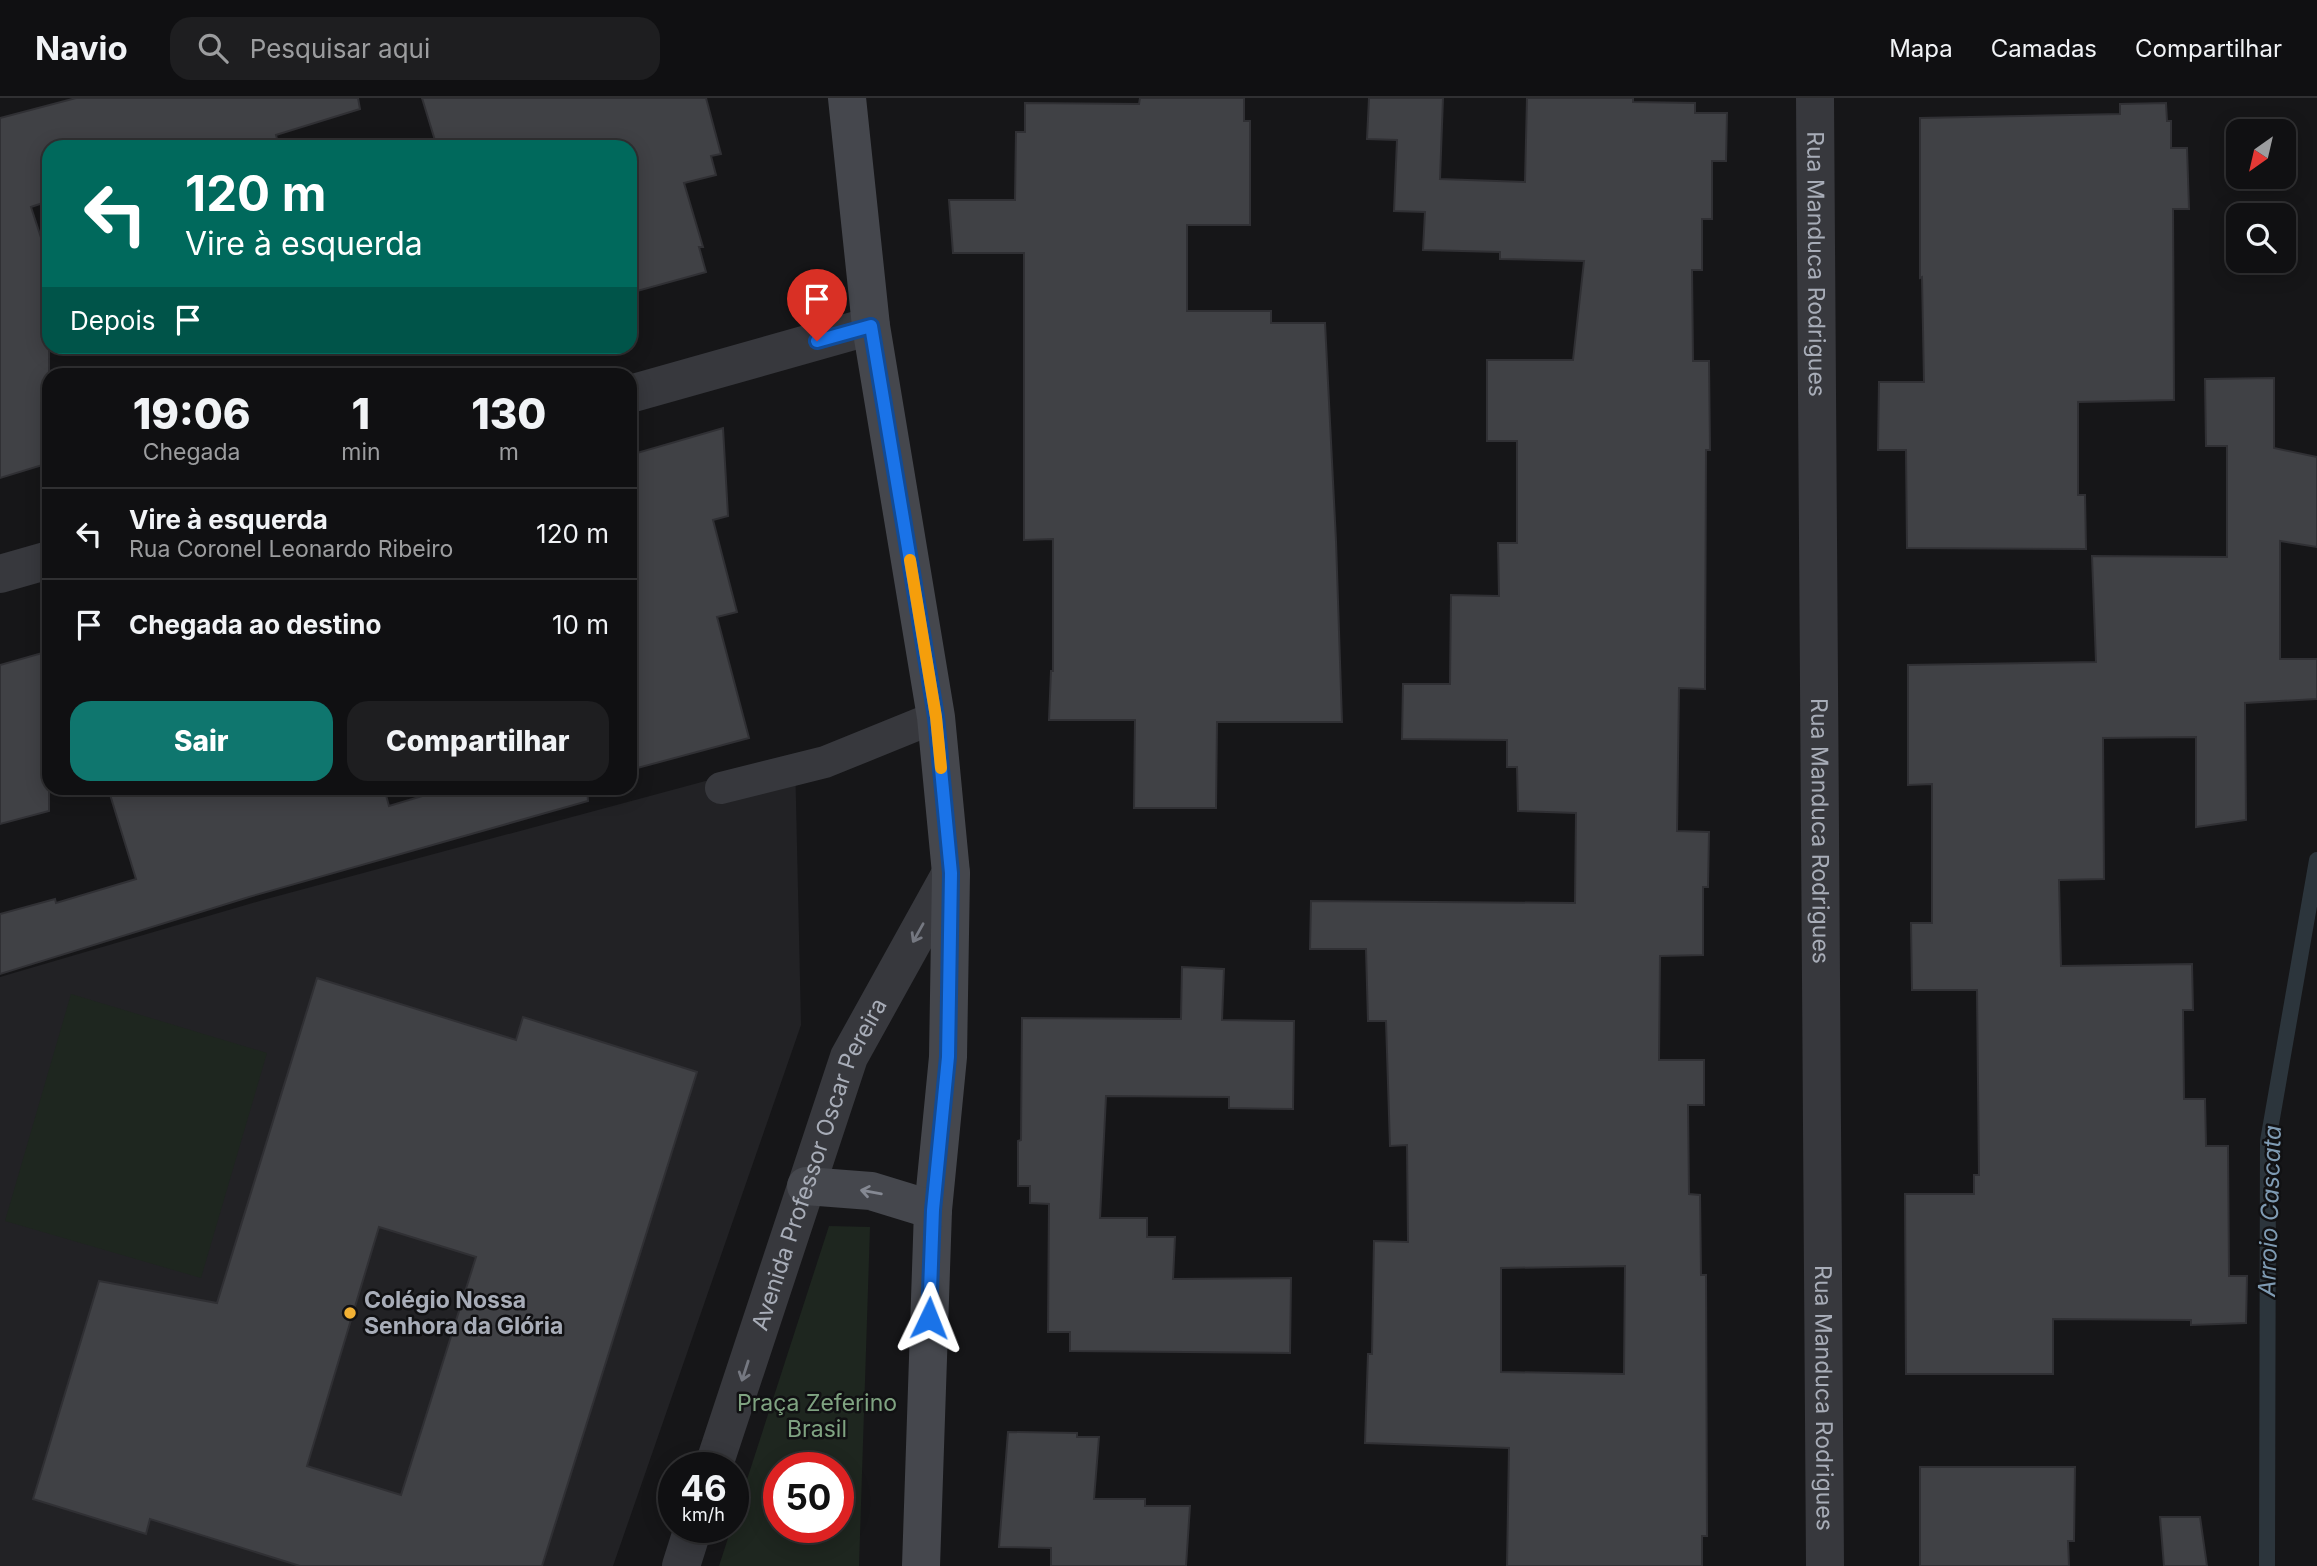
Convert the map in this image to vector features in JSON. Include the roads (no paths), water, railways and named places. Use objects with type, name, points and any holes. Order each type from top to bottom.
[{"type":"main road","points":[[847,98],[871,326],[936,717],[951,873],[948,1057],[933,1210],[920,1566]]},
{"type":"main road","points":[[806,1186],[871,1191],[933,1210]]},
{"type":"street","name":"Rua Manduca Rodrigues","points":[[1815,98],[1825,1566]]},
{"type":"street","points":[[637,392],[871,326]]},
{"type":"street","points":[[0,574],[42,562]]},
{"type":"street","name":"Avenida Professor Oscar Pereira","points":[[718,1452],[849,1057],[951,873]]},
{"type":"street","points":[[681,1566],[688,1543]]},
{"type":"lane","points":[[721,788],[825,762],[936,717]]},
{"type":"waterway","name":"Arroio Cascata","points":[[2267,1566],[2268,1141],[2317,860]]},
{"type":"place","name":"Colégio Nossa Senhora da Glória","points":[[350,1313]]},
{"type":"park label","name":"Praça Zeferino Brasil","points":[[817,1416]]}]
